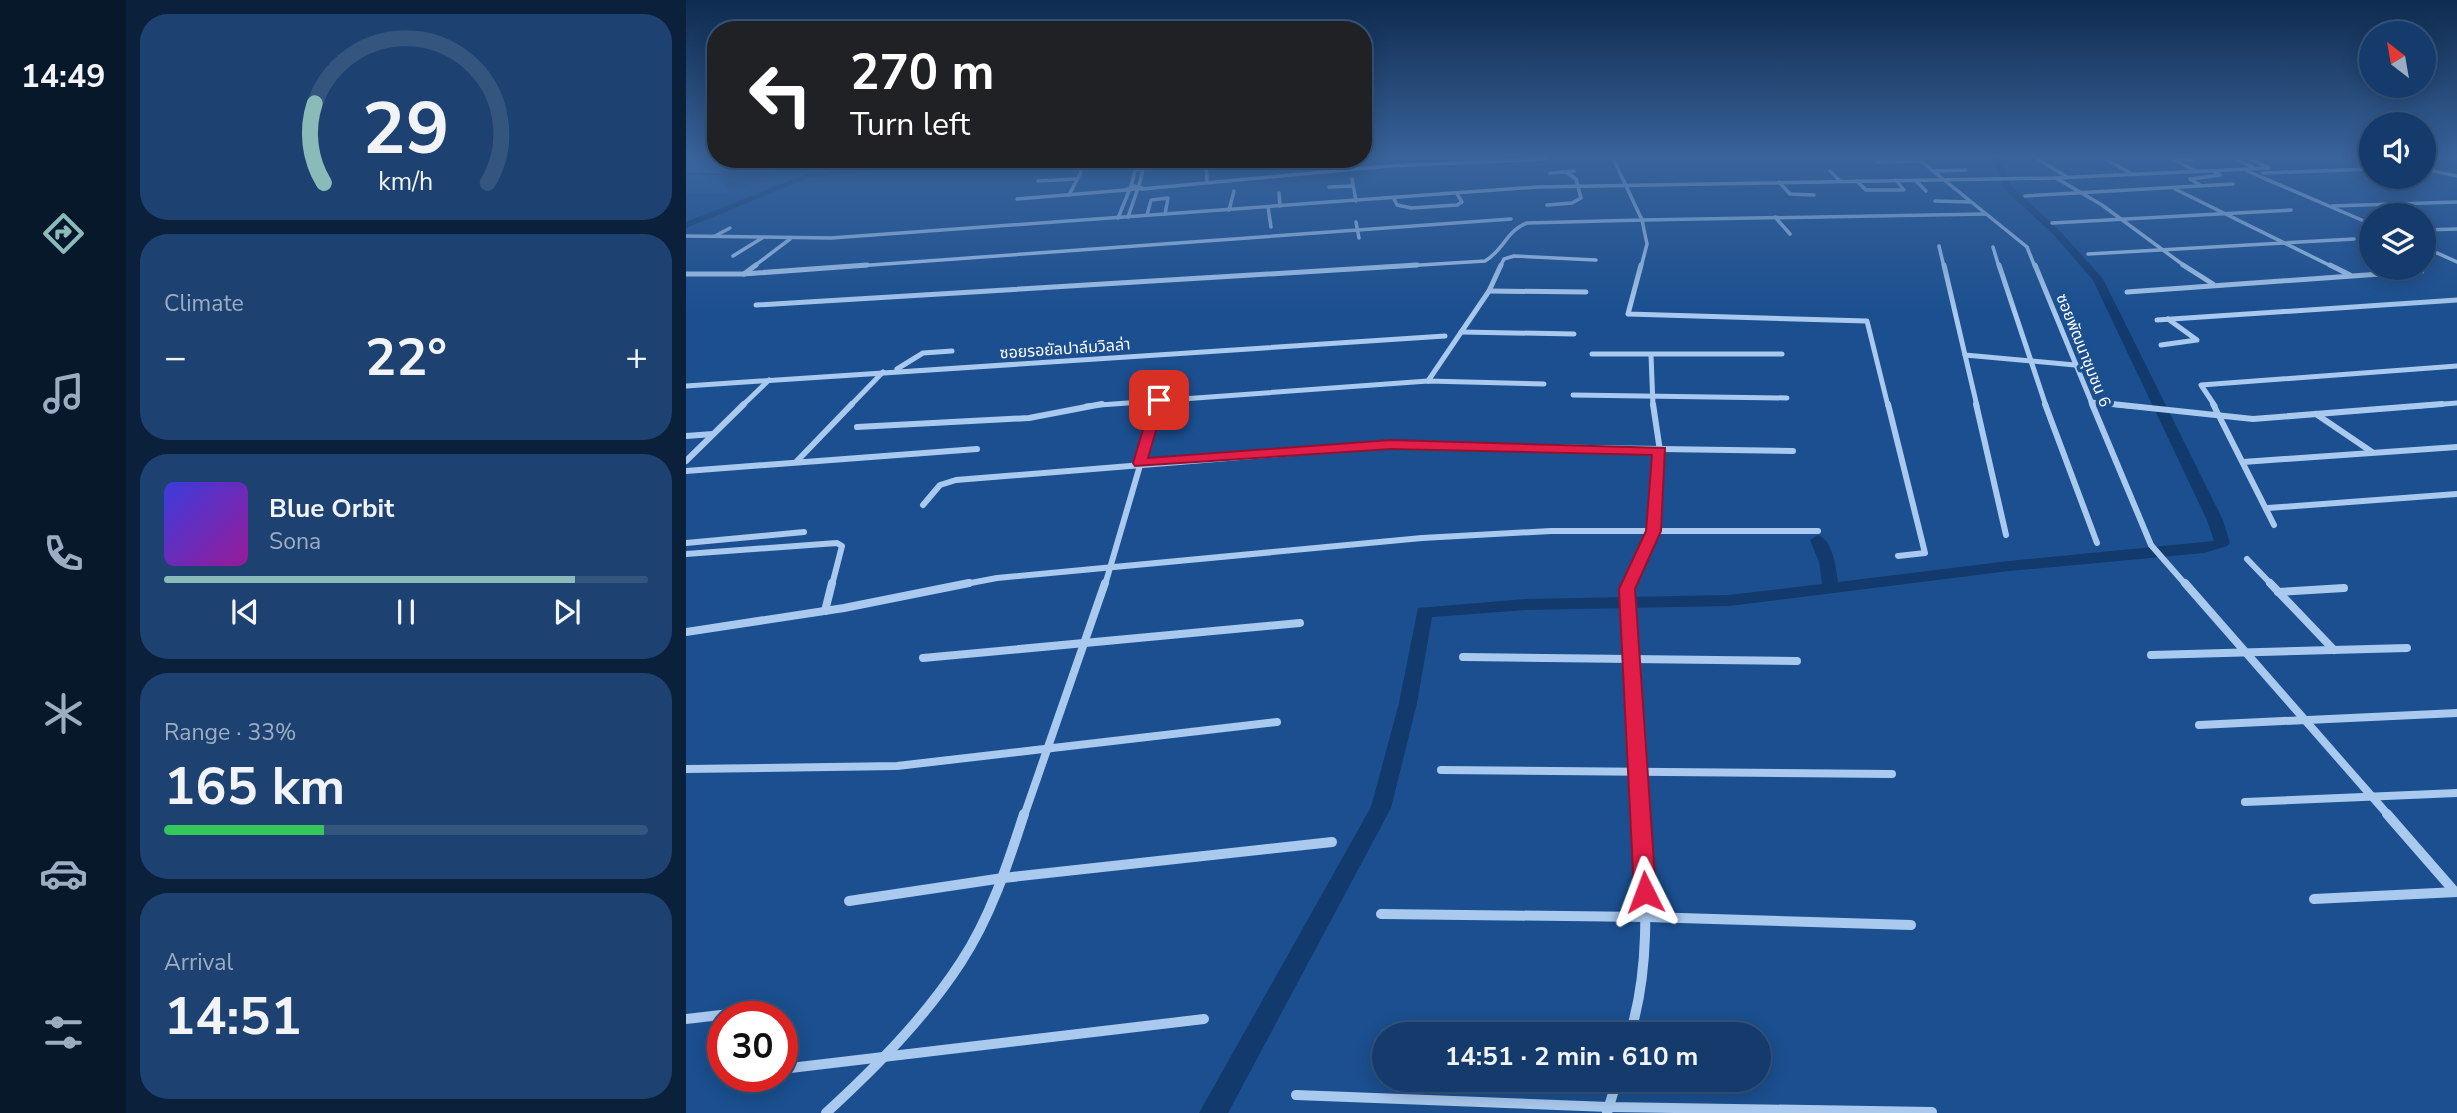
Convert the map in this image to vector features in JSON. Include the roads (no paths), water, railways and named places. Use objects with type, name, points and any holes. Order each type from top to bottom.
[{"type":"street","points":[[1118,218],[1121,210]]},
{"type":"street","points":[[1128,217],[1131,210]]},
{"type":"street","points":[[1147,215],[1148,210]]},
{"type":"street","points":[[1166,214],[1167,210]]},
{"type":"street","points":[[686,236],[831,238],[1229,210]]},
{"type":"street","points":[[1251,210],[1251,215]]},
{"type":"street","points":[[1268,210],[1271,227]]},
{"type":"street","points":[[1637,210],[1647,244],[1628,314],[1867,321],[1925,552],[1898,555]]},
{"type":"street","name":"ซอยพัฒนาชุมชน 6","points":[[1981,210],[2027,247],[2151,545],[2456,892]]},
{"type":"street","points":[[2109,210],[2159,250],[2213,284]]},
{"type":"street","points":[[2221,210],[2351,276]]},
{"type":"street","points":[[2052,223],[2291,210]]},
{"type":"street","points":[[2337,210],[2359,219]]},
{"type":"street","points":[[756,304],[1475,262],[1492,258],[1506,237],[1522,224],[1986,214]]},
{"type":"street","points":[[1437,215],[1441,225]]},
{"type":"street","points":[[1775,217],[1790,234]]},
{"type":"street","points":[[686,274],[743,274],[1511,219]]},
{"type":"street","points":[[1356,222],[1359,238]]},
{"type":"street","points":[[715,237],[730,228]]},
{"type":"street","points":[[2436,230],[2457,229]]},
{"type":"street","points":[[733,256],[764,237]]},
{"type":"street","points":[[743,274],[790,238]]},
{"type":"street","points":[[2088,254],[2354,239]]},
{"type":"street","points":[[1939,246],[2006,535]]},
{"type":"street","points":[[1993,247],[2029,360],[2097,543]]},
{"type":"street","points":[[2436,252],[2457,262]]},
{"type":"street","points":[[1428,380],[1489,291],[1504,259],[1596,260]]},
{"type":"street","points":[[2127,292],[2359,275]]},
{"type":"street","points":[[1489,291],[1586,292]]},
{"type":"street","points":[[2158,320],[2457,300]]},
{"type":"street","points":[[2161,345],[2197,340],[2167,319]]},
{"type":"street","points":[[1461,332],[1574,334]]},
{"type":"street","name":"ซอยรอยัลปาล์มวิลล่า","points":[[686,386],[1445,336]]},
{"type":"street","points":[[893,371],[921,354],[952,351]]},
{"type":"street","points":[[1592,354],[1782,354]]},
{"type":"street","points":[[1634,1022],[1641,998],[1647,917],[1627,589],[1654,531],[1660,451],[1651,355]]},
{"type":"street","points":[[1965,355],[2075,365]]},
{"type":"street","points":[[2274,525],[2221,416],[2201,387],[2203,384],[2457,366]]},
{"type":"street","points":[[797,461],[883,372]]},
{"type":"street","points":[[686,461],[770,380]]},
{"type":"street","points":[[857,427],[1029,418],[1091,405],[1428,380],[1544,383]]},
{"type":"street","points":[[1573,395],[1787,398]]},
{"type":"street","points":[[826,1113],[890,1054],[962,961],[1003,878],[1083,641],[1112,566],[1159,400]]},
{"type":"street","points":[[2091,402],[2253,419],[2457,403]]},
{"type":"street","points":[[2316,414],[2373,453]]},
{"type":"street","points":[[686,436],[714,434]]},
{"type":"street","points":[[923,505],[940,485],[956,480],[1391,444],[1660,451],[1793,451]]},
{"type":"street","points":[[2243,462],[2457,447]]},
{"type":"street","points":[[686,471],[977,449]]},
{"type":"street","points":[[2267,508],[2457,494]]},
{"type":"street","points":[[686,632],[825,611],[997,578],[1422,538],[1551,531],[1818,531]]},
{"type":"street","points":[[686,543],[804,532]]},
{"type":"street","points":[[686,554],[837,543],[842,546],[825,611]]},
{"type":"street","points":[[2247,559],[2334,650]]},
{"type":"street","points":[[2278,592],[2344,588]]},
{"type":"street","points":[[923,658],[1083,641],[1300,623]]},
{"type":"street","points":[[2151,655],[2407,648]]},
{"type":"street","points":[[1463,657],[1797,661]]},
{"type":"street","points":[[2199,725],[2304,718],[2457,713]]},
{"type":"street","points":[[686,769],[897,766],[1277,722]]},
{"type":"street","points":[[1441,770],[1892,774]]},
{"type":"street","points":[[2245,802],[2457,793]]},
{"type":"street","points":[[849,901],[1003,878],[1332,842]]},
{"type":"street","points":[[2314,899],[2456,892]]},
{"type":"street","points":[[1381,914],[1647,917],[1911,925]]},
{"type":"street","points":[[686,1019],[707,1017]]},
{"type":"street","points":[[798,1067],[1203,1019]]},
{"type":"street","points":[[1608,1110],[1613,1092]]},
{"type":"street","points":[[1296,1095],[1608,1110],[1932,1112]]},
{"type":"waterway","points":[[686,225],[723,210]]},
{"type":"waterway","points":[[1831,588],[2009,566],[2204,548],[2222,543],[2215,520],[2098,279],[2056,232],[2031,210]]},
{"type":"waterway","points":[[1818,540],[1827,562],[1831,588]]},
{"type":"waterway","points":[[1213,1113],[1381,808],[1408,703],[1424,612],[1526,604],[1729,600],[1831,588]]}]
